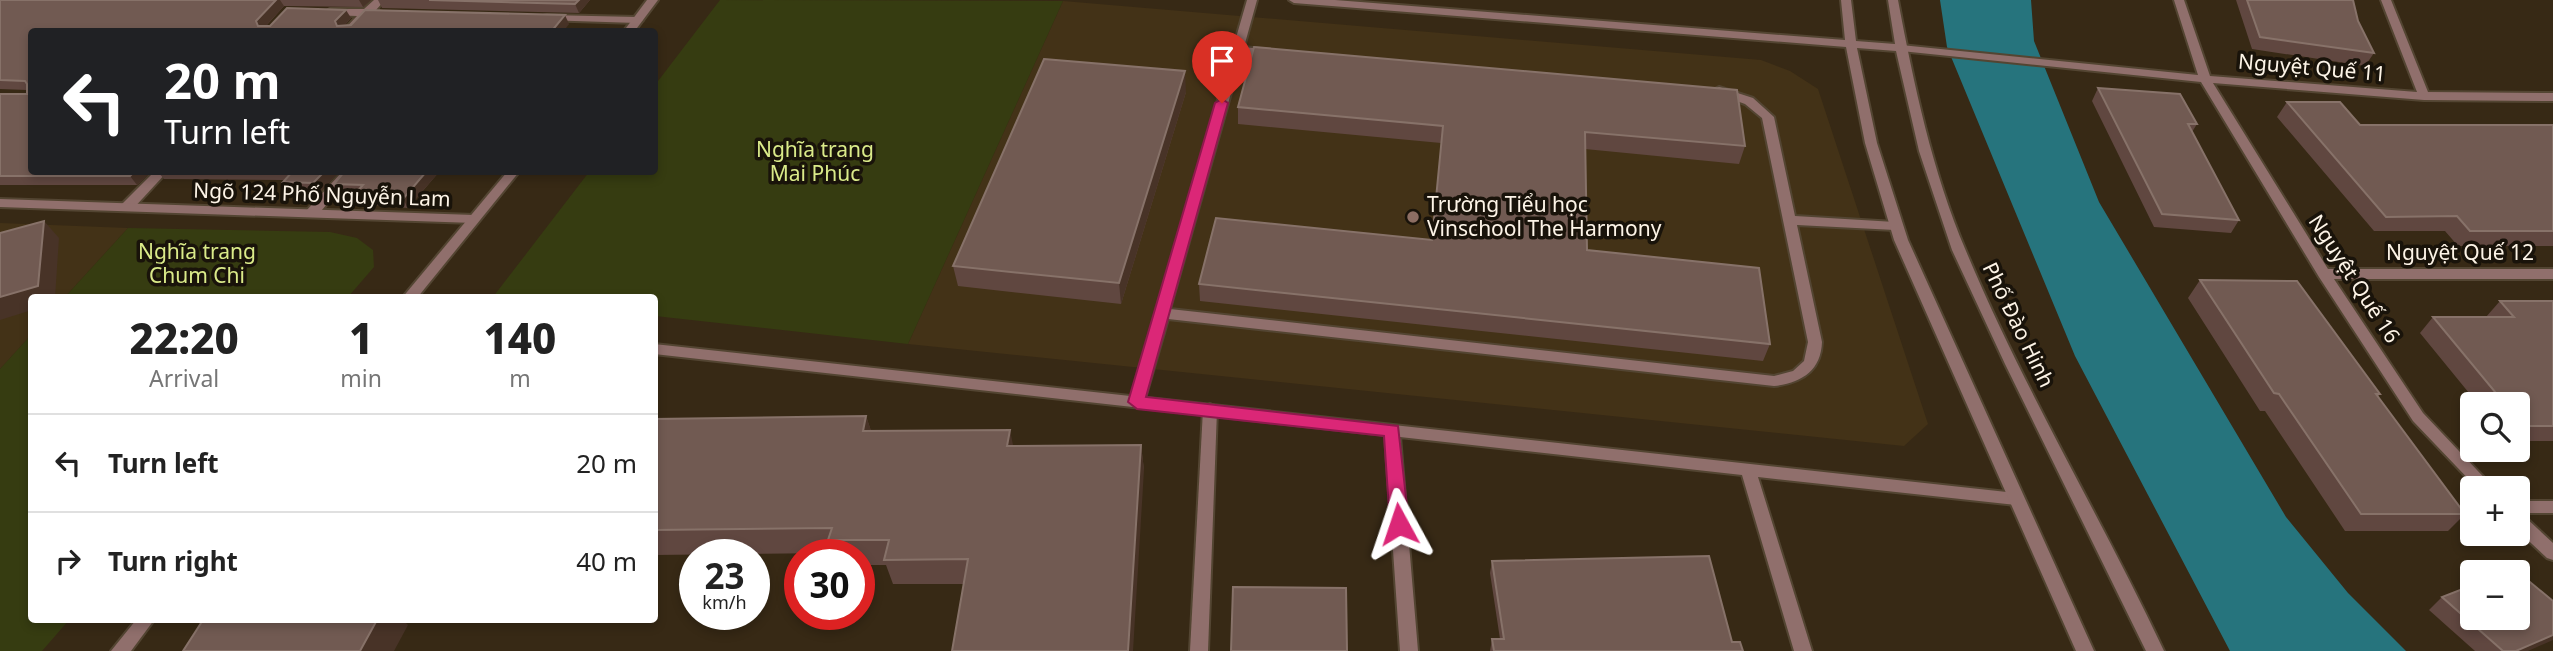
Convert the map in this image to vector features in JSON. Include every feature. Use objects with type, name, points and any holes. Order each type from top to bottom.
[{"type":"street","points":[[351,28],[380,0]]},
{"type":"street","points":[[631,28],[653,0]]},
{"type":"street","points":[[1137,402],[1252,0]]},
{"type":"street","name":"Nguyệt Quế 11","points":[[1294,0],[1930,50],[2205,79],[2424,96],[2553,97]]},
{"type":"street","points":[[1451,13],[1452,0]]},
{"type":"street","points":[[1846,0],[1871,142],[1895,226],[2085,651]]},
{"type":"street","name":"Phố Đào Hinh","points":[[1893,0],[1900,48],[1925,151],[1959,250],[2012,364],[2155,651]]},
{"type":"street","name":"Nguyệt Quế 16","points":[[2179,0],[2205,79],[2325,274],[2418,417],[2475,476]]},
{"type":"street","points":[[2386,0],[2424,96]]},
{"type":"street","points":[[314,12],[394,14]]},
{"type":"street","points":[[534,17],[637,20]]},
{"type":"street","points":[[1237,50],[1278,54]]},
{"type":"street","points":[[1161,313],[1784,380],[1802,373],[1809,367],[1815,352],[1769,117],[1756,105],[1738,96],[1712,90]]},
{"type":"street","points":[[126,208],[158,175]]},
{"type":"street","points":[[311,214],[345,175]]},
{"type":"street","points":[[412,294],[511,175]]},
{"type":"street","name":"Ngõ 124 Phố Nguyễn Lam","points":[[0,204],[474,219]]},
{"type":"street","points":[[1791,220],[1895,226]]},
{"type":"street","name":"Nguyệt Quế 12","points":[[2325,274],[2553,274]]},
{"type":"street","points":[[658,349],[2016,499]]},
{"type":"street","points":[[1199,651],[1210,411]]},
{"type":"street","points":[[1392,430],[1409,651]]},
{"type":"street","points":[[1748,470],[1803,651]]},
{"type":"street","points":[[2530,507],[2553,507]]},
{"type":"street","points":[[2530,532],[2553,553]]},
{"type":"street","points":[[120,651],[143,623]]},
{"type":"shaded area","name":"Trường Tiểu học Vinschool The Harmony","points":[[1063,1],[1761,60],[1790,71],[1818,89],[1928,424],[1904,446],[908,344]]},
{"type":"shaded area","points":[[0,223],[128,228],[68,294],[28,294],[28,338],[0,369]]},
{"type":"green space","name":"Nghĩa trang Mai Phúc","points":[[720,0],[1063,1],[908,344],[658,316],[658,294],[495,294],[587,175],[658,175],[658,81]]},
{"type":"green space","name":"Nghĩa trang Chum Chi","points":[[128,228],[330,232],[357,238],[373,250],[374,267],[351,294],[68,294]]},
{"type":"green space","points":[[28,338],[28,623],[66,623],[42,651],[0,651],[0,369]]},
{"type":"water","points":[[1940,0],[2031,0],[2034,41],[2099,202],[2286,517],[2348,593],[2406,651],[2230,651],[2075,356],[1947,47]]},
{"type":"building","points":[[0,0],[276,0],[256,21],[258,26],[270,26],[287,8],[346,10],[335,21],[337,26],[351,25],[365,10],[565,15],[554,28],[28,28],[28,175],[130,176],[0,176],[0,94],[27,94],[27,84],[25,81],[0,80]]},
{"type":"building","points":[[429,0],[579,0],[575,4]]},
{"type":"building","points":[[2247,0],[2353,0],[2358,21],[2374,53],[2260,37]]},
{"type":"building","points":[[1254,47],[1737,90],[1745,146],[1585,132],[1587,250],[1759,268],[1770,344],[1199,284],[1216,218],[1432,240],[1443,126],[1238,107]]},
{"type":"building","points":[[1044,59],[1185,71],[1119,283],[953,266]]},
{"type":"building","points":[[2098,88],[2180,94],[2197,124],[2188,124],[2239,220],[2162,214]]},
{"type":"building","points":[[2287,102],[2340,102],[2360,125],[2553,125],[2553,231],[2470,231],[2457,216],[2386,217]]},
{"type":"building","points":[[289,175],[321,175],[313,183],[283,182]]},
{"type":"building","points":[[342,175],[423,175],[403,199],[354,195],[363,185],[334,184]]},
{"type":"building","points":[[44,221],[38,286],[0,297],[0,233]]},
{"type":"building","points":[[2200,280],[2297,281],[2460,507],[2460,514],[2361,514],[2279,394],[2274,393]]},
{"type":"building","points":[[2500,301],[2553,301],[2553,426],[2530,426],[2530,392],[2495,392],[2433,317],[2514,317]]},
{"type":"building","points":[[866,416],[863,431],[1010,430],[1007,446],[1141,445],[1128,651],[952,651],[968,559],[884,560],[889,540],[828,539],[832,528],[658,530],[658,419]]},
{"type":"building","points":[[1709,556],[1732,642],[1740,642],[1743,651],[1494,651],[1492,639],[1504,639],[1492,561]]},
{"type":"building","points":[[2530,582],[2553,601],[2553,635],[2516,651],[2503,651],[2479,630],[2530,630]]},
{"type":"building","points":[[1233,587],[1346,588],[1347,651],[1231,651]]},
{"type":"building","points":[[2460,590],[2460,613],[2442,597]]},
{"type":"building","points":[[201,623],[375,623],[360,651],[183,651]]},
{"type":"place","name":"Trường Tiểu học Vinschool The Harmony","points":[[1413,217]]},
{"type":"route","points":[[1222,103],[1137,402],[1392,430],[1399,524]]}]
